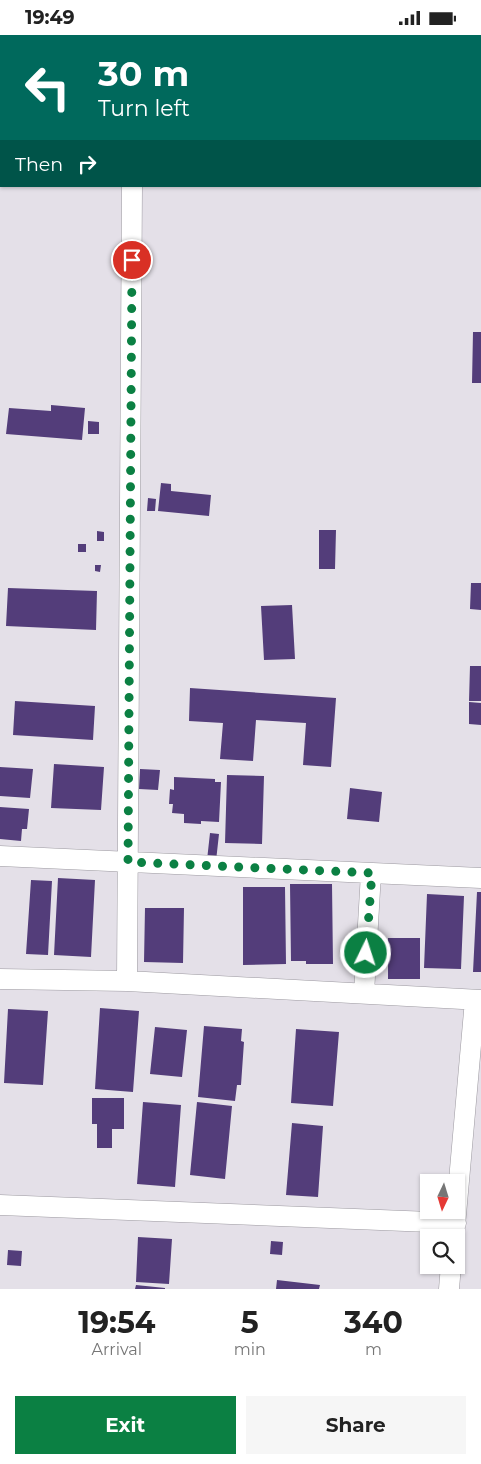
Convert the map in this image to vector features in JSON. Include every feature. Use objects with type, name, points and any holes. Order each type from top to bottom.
[{"type":"street","points":[[127,981],[132,187]]},
{"type":"street","points":[[0,857],[481,878]]},
{"type":"street","points":[[364,993],[372,873]]},
{"type":"street","points":[[0,979],[127,981],[478,1000],[455,1229]]},
{"type":"street","points":[[0,1205],[420,1229]]},
{"type":"street","points":[[449,1289],[450,1274]]},
{"type":"building","points":[[473,332],[481,332],[481,383],[472,383]]},
{"type":"building","points":[[51,405],[85,408],[82,440],[6,434],[9,408],[51,411]]},
{"type":"building","points":[[88,421],[99,422],[99,434],[88,434]]},
{"type":"building","points":[[161,483],[171,484],[171,491],[211,495],[209,516],[158,511]]},
{"type":"building","points":[[148,498],[156,499],[155,511],[147,511]]},
{"type":"building","points":[[319,530],[336,530],[335,569],[319,569]]},
{"type":"building","points":[[97,531],[104,532],[104,541],[97,541]]},
{"type":"building","points":[[78,544],[86,544],[86,552],[78,552]]},
{"type":"building","points":[[95,565],[101,565],[100,572],[95,571]]},
{"type":"building","points":[[471,583],[481,583],[481,610],[470,609]]},
{"type":"building","points":[[8,588],[97,591],[96,630],[6,626]]},
{"type":"building","points":[[292,605],[295,659],[264,660],[261,606]]},
{"type":"building","points":[[470,666],[481,666],[481,701],[469,701]]},
{"type":"building","points":[[190,688],[336,698],[331,767],[303,765],[306,723],[256,720],[253,761],[220,759],[223,723],[189,721]]},
{"type":"building","points":[[15,701],[95,706],[93,740],[13,735]]},
{"type":"building","points":[[469,702],[481,703],[481,725],[469,724]]},
{"type":"building","points":[[54,764],[104,767],[101,810],[51,808]]},
{"type":"building","points":[[0,767],[33,769],[30,798],[0,796]]},
{"type":"building","points":[[140,769],[160,770],[158,790],[139,789]]},
{"type":"building","points":[[227,775],[264,776],[262,844],[225,843]]},
{"type":"building","points":[[174,777],[215,779],[215,782],[221,782],[219,822],[201,821],[201,824],[184,823],[184,814],[172,813],[173,804],[169,804],[170,789],[174,790]]},
{"type":"building","points":[[350,788],[382,792],[379,822],[347,819]]},
{"type":"building","points":[[0,807],[29,809],[27,829],[22,829],[21,841],[0,839]]},
{"type":"building","points":[[210,833],[219,834],[216,861],[207,860]]},
{"type":"building","points":[[58,878],[95,880],[91,957],[54,955]]},
{"type":"building","points":[[31,880],[52,881],[48,955],[26,954]]},
{"type":"building","points":[[290,884],[332,884],[333,964],[306,964],[306,961],[291,961]]},
{"type":"building","points":[[243,887],[285,887],[286,964],[243,965]]},
{"type":"building","points":[[477,892],[481,892],[481,972],[473,972]]},
{"type":"building","points":[[427,894],[464,896],[461,969],[424,968]]},
{"type":"building","points":[[145,908],[184,908],[183,963],[144,962]]},
{"type":"building","points":[[388,938],[420,938],[420,979],[388,979]]},
{"type":"building","points":[[100,1008],[139,1011],[133,1092],[95,1089]]},
{"type":"building","points":[[8,1009],[48,1011],[43,1085],[4,1083]]},
{"type":"building","points":[[204,1026],[242,1029],[241,1041],[244,1042],[241,1085],[237,1085],[235,1101],[198,1097]]},
{"type":"building","points":[[155,1027],[187,1030],[182,1077],[150,1074]]},
{"type":"building","points":[[296,1029],[339,1032],[333,1106],[291,1103]]},
{"type":"building","points":[[92,1098],[124,1098],[124,1129],[112,1129],[112,1148],[97,1148],[97,1124],[92,1124]]},
{"type":"building","points":[[143,1102],[181,1105],[175,1187],[137,1184]]},
{"type":"building","points":[[197,1102],[232,1106],[225,1179],[190,1175]]},
{"type":"building","points":[[292,1123],[323,1126],[318,1197],[286,1195]]},
{"type":"building","points":[[138,1237],[172,1239],[169,1284],[136,1282]]},
{"type":"building","points":[[271,1241],[283,1242],[282,1255],[270,1254]]},
{"type":"building","points":[[8,1250],[22,1251],[21,1266],[7,1265]]},
{"type":"building","points":[[277,1280],[320,1285],[319,1289],[276,1289]]},
{"type":"building","points":[[136,1285],[165,1288],[165,1289],[135,1289]]},
{"type":"route","points":[[132,260],[128,862],[372,873],[366,953]]}]
